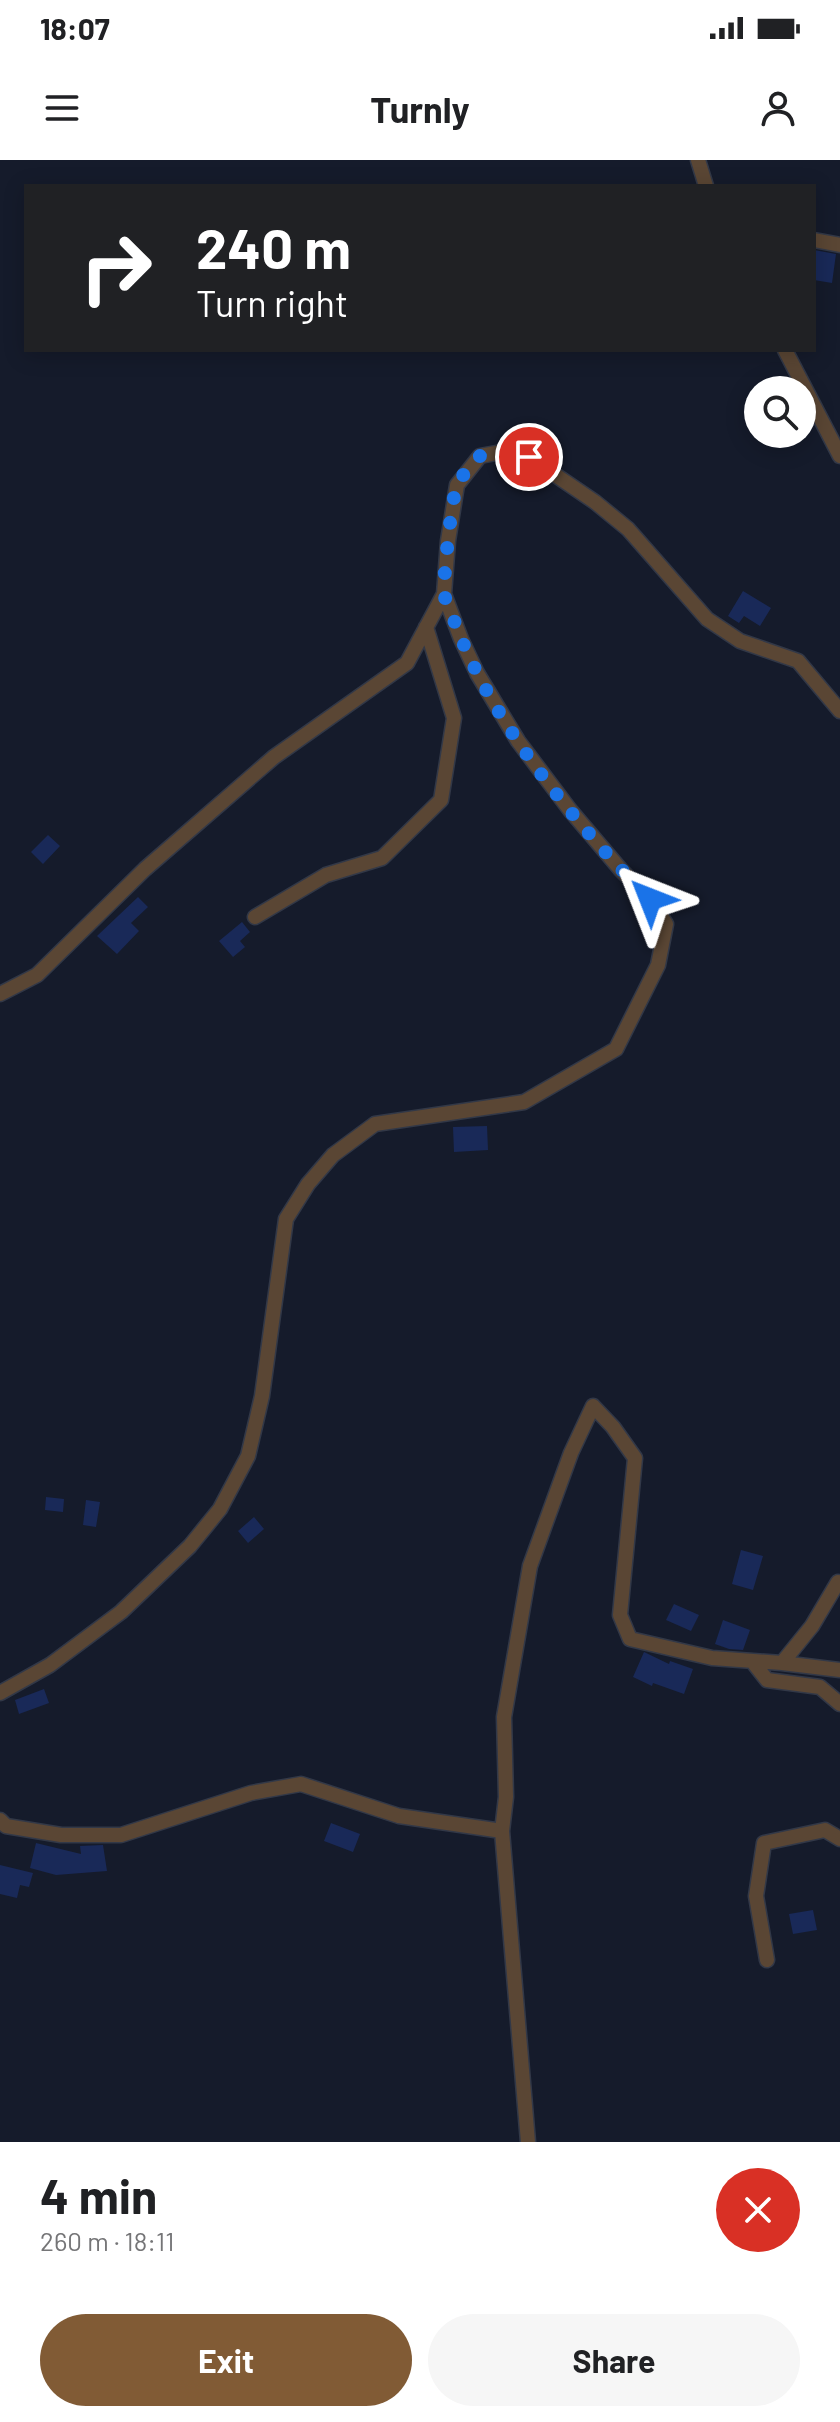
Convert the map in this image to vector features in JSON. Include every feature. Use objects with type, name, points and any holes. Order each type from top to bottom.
[{"type":"street","points":[[698,160],[705,184]]},
{"type":"street","points":[[816,240],[840,245]]},
{"type":"street","points":[[786,352],[840,456]]},
{"type":"street","points":[[0,994],[37,975],[145,869],[274,757],[407,663],[444,594],[457,485],[480,456],[507,451],[529,457],[595,502],[628,529],[707,619],[740,641],[798,661],[840,711]]},
{"type":"street","points":[[0,1693],[50,1665],[121,1612],[190,1546],[220,1509],[248,1456],[262,1396],[286,1219],[308,1184],[333,1155],[375,1124],[524,1102],[578,1072],[616,1049],[658,965],[666,924],[650,899],[570,810],[518,741],[477,673],[444,594]]},
{"type":"street","points":[[255,917],[326,875],[382,858],[441,800],[454,718],[426,627]]},
{"type":"street","points":[[528,2142],[502,1831],[506,1797],[504,1717],[530,1566],[571,1453],[593,1406],[635,1458],[620,1615],[630,1639],[712,1658],[840,1670]]},
{"type":"street","points":[[782,1663],[812,1626],[838,1582]]},
{"type":"street","points":[[752,1661],[767,1680],[820,1687],[840,1704]]},
{"type":"street","points":[[2,1825],[61,1835],[121,1835],[251,1793],[301,1784],[399,1816],[502,1831]]},
{"type":"street","points":[[767,1960],[756,1896],[764,1843],[825,1830],[840,1839]]},
{"type":"building","points":[[816,250],[836,254],[832,283],[816,280]]},
{"type":"building","points":[[743,591],[771,608],[760,626],[744,616],[739,623],[728,616]]},
{"type":"building","points":[[48,835],[60,846],[43,864],[31,852]]},
{"type":"building","points":[[138,897],[148,907],[131,923],[139,931],[117,954],[97,936]]},
{"type":"building","points":[[242,922],[250,932],[240,941],[245,947],[233,957],[219,941]]},
{"type":"building","points":[[487,1126],[488,1150],[454,1152],[453,1127]]},
{"type":"building","points":[[46,1497],[64,1499],[63,1512],[45,1510]]},
{"type":"building","points":[[86,1500],[100,1502],[96,1527],[83,1525]]},
{"type":"building","points":[[254,1517],[264,1529],[248,1543],[238,1531]]},
{"type":"building","points":[[741,1550],[763,1556],[753,1590],[732,1584]]},
{"type":"building","points":[[674,1604],[699,1615],[691,1631],[666,1620]]},
{"type":"building","points":[[723,1620],[750,1630],[743,1650],[715,1644]]},
{"type":"building","points":[[644,1652],[669,1664],[670,1661],[693,1669],[684,1694],[653,1683],[652,1686],[633,1677]]},
{"type":"building","points":[[44,1689],[49,1703],[19,1714],[15,1700]]},
{"type":"building","points":[[331,1823],[360,1834],[353,1852],[324,1841]]},
{"type":"building","points":[[36,1843],[81,1854],[80,1846],[103,1845],[107,1871],[56,1875],[30,1868]]},
{"type":"building","points":[[0,1865],[33,1873],[29,1887],[20,1885],[17,1898],[0,1894]]},
{"type":"building","points":[[813,1910],[817,1930],[793,1934],[789,1914]]},
{"type":"route","points":[[529,457],[507,451],[480,456],[457,485],[444,594],[477,673],[518,741],[570,810],[650,899]]}]
